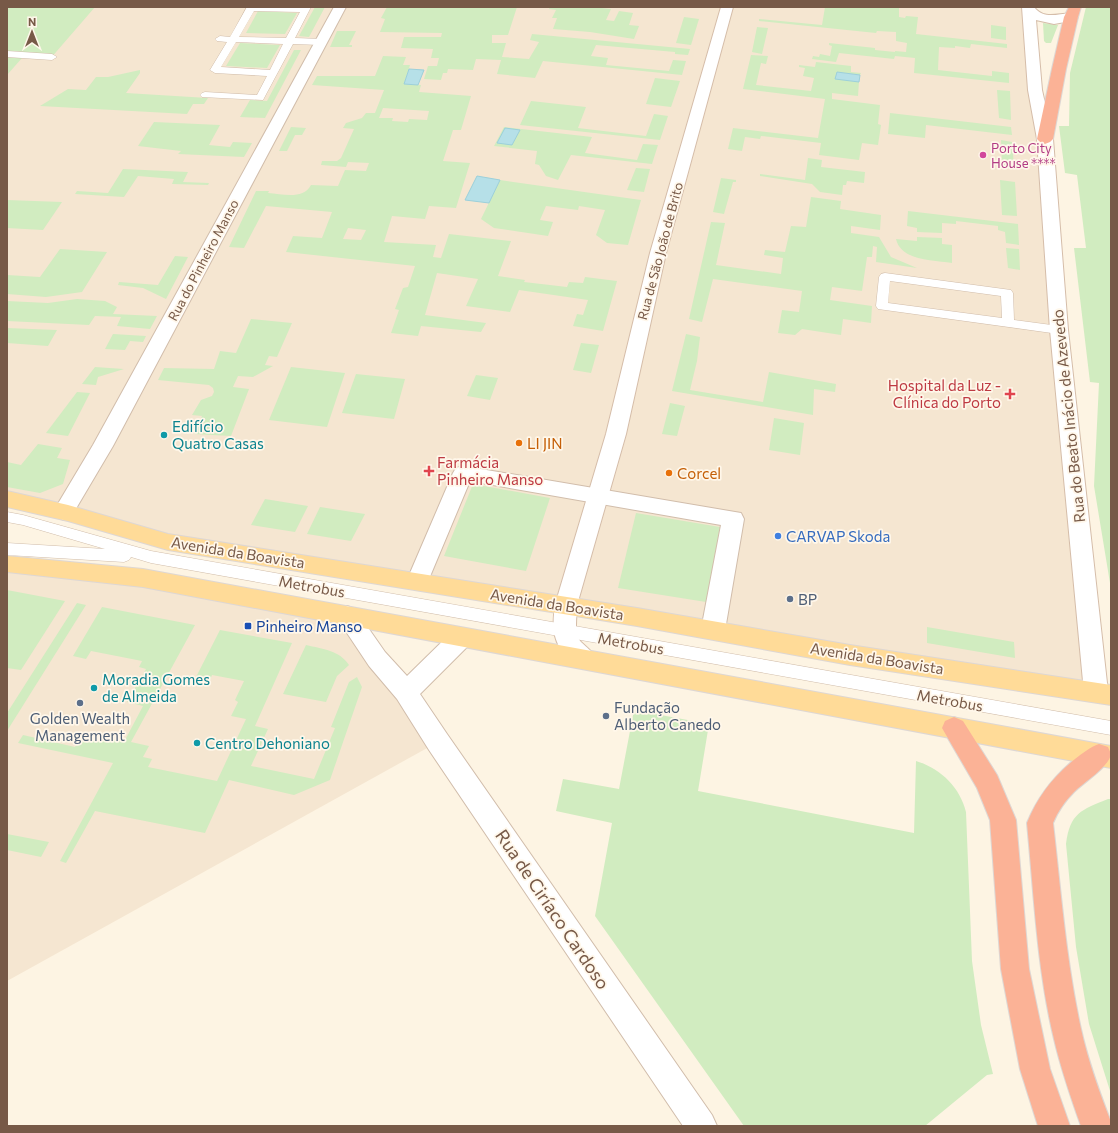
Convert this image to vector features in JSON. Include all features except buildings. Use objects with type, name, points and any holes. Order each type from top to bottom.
[{"type":"highway","points":[[1046,140],[1059,69],[1073,12]]},
{"type":"highway","points":[[954,728],[988,783],[1003,820],[1015,969],[1035,1069],[1054,1126]]},
{"type":"highway","points":[[1097,1126],[1085,1093],[1067,1030],[1055,966],[1040,823],[1043,812],[1062,785],[1105,756]]},
{"type":"main road","name":"Rua do Pinheiro Manso","points":[[64,512],[103,446],[340,7]]},
{"type":"main road","name":"Rua de São João de Brito","points":[[584,658],[570,646],[565,631],[566,605],[616,434],[668,214],[727,7]]},
{"type":"main road","points":[[1029,8],[1040,18],[1048,21],[1058,20],[1073,12]]},
{"type":"main road","name":"Rua do Beato Inácio de Azevedo","points":[[1029,8],[1035,90],[1046,140],[1059,330],[1104,694]]},
{"type":"main road","points":[[418,580],[463,473],[733,519],[713,630]]},
{"type":"main road","name":"Avenida da Boavista","points":[[7,499],[64,512],[168,542],[418,580],[850,655],[1104,694]]},
{"type":"main road","points":[[7,564],[143,578],[584,658],[1105,756]]},
{"type":"main road","name":"Rua de Ciríaco Cardoso","points":[[346,615],[377,659],[406,692],[438,742],[701,1126]]},
{"type":"main road","points":[[406,692],[462,637]]},
{"type":"lane","points":[[205,95],[260,98],[307,8],[252,8],[215,70],[273,73]]},
{"type":"lane","points":[[220,38],[321,42]]},
{"type":"lane","points":[[7,54],[52,57]]},
{"type":"lane","points":[[1008,323],[1007,293],[885,277],[882,306],[1059,330]]},
{"type":"lane","name":"Metrobus","points":[[7,517],[23,520],[151,557],[1111,728]]},
{"type":"lane","name":"Metrobus","points":[[7,549],[151,557]]},
{"type":"shaded area","points":[[7,7],[1028,7],[1096,692],[196,546],[7,499]]},
{"type":"shaded area","points":[[7,564],[347,615],[438,742],[7,981]]},
{"type":"green space","points":[[7,7],[95,7],[50,59],[22,58],[7,75]]},
{"type":"green space","points":[[315,7],[325,7],[309,37],[299,36]]},
{"type":"green space","points":[[387,7],[517,7],[508,35],[492,35],[492,43],[506,43],[502,57],[529,59],[539,42],[530,40],[532,34],[690,49],[688,55],[675,54],[675,52],[596,45],[591,56],[608,58],[606,65],[669,71],[673,60],[686,61],[682,75],[543,61],[535,78],[497,74],[501,60],[476,59],[473,70],[448,69],[447,73],[443,73],[441,80],[424,79],[428,66],[437,66],[439,58],[431,58],[433,49],[401,48],[404,37],[441,37],[442,33],[380,32],[385,19],[381,18]]},
{"type":"green space","points":[[550,7],[593,7],[611,9],[606,20],[614,21],[619,11],[633,13],[629,25],[639,26],[634,39],[590,32],[553,29],[557,18],[552,18],[556,10],[549,9]]},
{"type":"green space","points":[[825,7],[899,7],[899,17],[918,17],[916,34],[1007,44],[1007,48],[971,44],[970,48],[955,46],[955,48],[939,47],[938,70],[992,76],[992,71],[1009,73],[1009,83],[914,73],[915,58],[895,56],[894,59],[839,53],[836,62],[812,59],[813,56],[819,57],[820,54],[830,56],[832,46],[829,45],[829,43],[875,48],[875,50],[906,52],[907,43],[896,41],[896,32],[877,31],[876,33],[759,21],[759,19],[822,25]]},
{"type":"green space","points":[[1086,7],[1111,7],[1111,589],[1094,486],[1099,383],[1090,382],[1074,248],[1086,248],[1077,175],[1065,173],[1059,126],[1069,126],[1070,73]]},
{"type":"green space","points":[[258,11],[297,13],[285,34],[246,33]]},
{"type":"green space","points":[[684,17],[699,19],[691,45],[676,43]]},
{"type":"green space","points":[[1043,23],[1058,25],[1051,43],[1046,43],[1044,41]]},
{"type":"green space","points":[[991,25],[1006,27],[1006,40],[991,38]]},
{"type":"green space","points":[[757,27],[768,28],[762,54],[752,52]]},
{"type":"green space","points":[[337,31],[356,31],[349,45],[352,45],[352,47],[330,47]]},
{"type":"green space","points":[[240,43],[280,45],[267,68],[226,66]]},
{"type":"green space","points":[[294,50],[301,50],[265,118],[240,117],[250,100],[267,101]]},
{"type":"green space","points":[[751,55],[768,56],[766,64],[761,63],[756,85],[811,91],[814,78],[803,76],[805,68],[799,67],[799,65],[815,67],[816,62],[851,66],[851,72],[861,73],[860,75],[837,72],[836,79],[859,82],[858,96],[832,93],[832,99],[880,105],[878,124],[881,125],[878,145],[862,143],[859,160],[819,155],[821,143],[761,136],[760,139],[745,137],[742,151],[728,149],[733,128],[818,138],[825,99],[743,89]]},
{"type":"green space","points":[[383,56],[406,57],[403,65],[410,65],[404,84],[421,85],[419,92],[471,96],[461,130],[453,130],[443,161],[470,163],[456,208],[429,206],[425,219],[392,216],[384,242],[436,245],[433,257],[441,258],[449,234],[511,241],[498,276],[525,280],[524,282],[567,287],[569,282],[583,283],[585,277],[617,281],[603,331],[573,326],[577,314],[583,315],[588,300],[519,290],[510,312],[466,306],[478,279],[437,273],[425,315],[486,323],[481,332],[421,326],[418,336],[391,333],[399,310],[395,309],[403,288],[408,287],[415,266],[286,252],[293,236],[322,238],[332,212],[266,206],[244,248],[229,247],[256,191],[269,191],[268,193],[286,195],[298,194],[303,193],[311,185],[338,186],[345,170],[366,171],[369,163],[348,162],[346,167],[321,165],[322,161],[337,161],[341,158],[354,129],[343,128],[346,123],[362,118],[366,113],[375,113],[384,90],[312,85],[317,76],[375,76]],"holes":[[[383,108],[429,111],[427,120],[409,119],[408,122],[392,121],[393,118],[379,118]],[[348,228],[366,230],[361,240],[343,239]]]},
{"type":"green space","points":[[140,70],[140,73],[126,93],[208,98],[204,104],[193,104],[187,114],[40,106],[68,89],[86,90],[96,77],[108,77]]},
{"type":"green space","points":[[655,78],[680,81],[671,107],[646,104]]},
{"type":"green space","points":[[997,90],[1010,91],[1011,120],[999,118]]},
{"type":"green space","points":[[531,101],[586,107],[578,128],[646,136],[654,114],[668,116],[660,140],[520,125]]},
{"type":"green space","points":[[890,113],[1011,127],[1012,135],[926,125],[925,138],[888,134]]},
{"type":"green space","points":[[154,122],[220,125],[209,145],[230,147],[233,142],[252,143],[244,157],[178,154],[181,151],[138,146]]},
{"type":"green space","points":[[291,127],[306,128],[302,135],[295,135],[287,151],[279,151]]},
{"type":"green space","points":[[504,127],[592,137],[585,153],[637,160],[643,144],[658,145],[652,164],[571,155],[558,180],[546,176],[539,165],[535,164],[537,151],[494,146]]},
{"type":"green space","points":[[1001,140],[1012,142],[1014,166],[1002,165]]},
{"type":"green space","points":[[808,158],[822,160],[821,167],[865,172],[864,183],[847,181],[846,185],[843,185],[842,195],[820,192],[812,184],[760,176],[760,174],[805,180]]},
{"type":"green space","points":[[636,168],[650,169],[644,192],[627,190]]},
{"type":"green space","points":[[123,169],[188,172],[183,182],[209,183],[208,185],[172,184],[174,179],[138,176],[124,197],[75,194],[77,191],[108,193]]},
{"type":"green space","points":[[721,178],[736,180],[736,182],[733,182],[724,214],[713,212]]},
{"type":"green space","points":[[500,180],[641,200],[628,245],[607,243],[596,235],[605,210],[579,206],[578,210],[546,206],[540,220],[553,222],[548,236],[494,228],[481,219]]},
{"type":"green space","points":[[1000,180],[1015,182],[1017,216],[1002,215]]},
{"type":"green space","points":[[811,197],[841,201],[840,209],[881,215],[880,230],[851,226],[851,233],[879,237],[891,257],[917,268],[876,262],[877,247],[873,246],[872,257],[867,257],[862,291],[832,287],[830,300],[872,306],[871,323],[843,319],[841,335],[802,329],[795,335],[778,333],[782,310],[799,312],[802,291],[713,279],[702,322],[689,319],[711,222],[725,223],[716,265],[781,274],[783,258],[764,255],[765,250],[785,252],[791,226],[806,227]]},
{"type":"green space","points":[[7,200],[62,202],[43,230],[7,228]]},
{"type":"green space","points":[[908,211],[1018,224],[1019,245],[1006,243],[1005,232],[998,230],[998,226],[956,221],[956,224],[942,223],[942,233],[917,232],[917,228],[907,226]]},
{"type":"green space","points":[[917,237],[942,238],[942,244],[952,245],[952,263],[927,260],[904,252],[896,239],[917,241]]},
{"type":"green space","points":[[1006,248],[1019,249],[1020,270],[1008,268]]},
{"type":"green space","points":[[60,249],[107,252],[82,292],[46,297],[7,294],[7,275],[40,277]]},
{"type":"green space","points":[[175,256],[188,257],[166,299],[143,288],[118,285],[119,282],[158,285]]},
{"type":"green space","points":[[77,299],[105,301],[117,307],[113,314],[157,316],[150,329],[117,326],[121,317],[95,316],[89,325],[7,321],[7,301],[48,303]]},
{"type":"green space","points":[[251,319],[292,323],[277,357],[269,356],[265,365],[273,366],[253,377],[238,376],[233,387],[249,389],[231,436],[194,434],[202,416],[192,415],[201,400],[212,396],[214,392],[213,388],[209,385],[158,380],[164,368],[214,369],[220,351],[236,353]]},
{"type":"green space","points":[[7,328],[57,330],[48,346],[7,343]]},
{"type":"green space","points":[[113,334],[146,336],[143,342],[130,341],[125,350],[105,349]]},
{"type":"green space","points":[[686,334],[700,337],[697,361],[690,390],[763,402],[769,372],[836,384],[835,392],[814,389],[813,415],[672,391]]},
{"type":"green space","points":[[581,343],[599,345],[591,373],[573,370]]},
{"type":"green space","points":[[95,367],[124,369],[98,377],[96,385],[82,384]]},
{"type":"green space","points":[[291,367],[345,373],[327,427],[269,420]]},
{"type":"green space","points":[[356,374],[405,379],[394,419],[342,413]]},
{"type":"green space","points":[[476,375],[498,378],[490,400],[467,396]]},
{"type":"green space","points":[[77,392],[90,393],[68,436],[46,433]]},
{"type":"green space","points":[[670,403],[685,406],[677,436],[662,434]]},
{"type":"green space","points":[[774,418],[804,423],[800,455],[769,450]]},
{"type":"green space","points":[[38,444],[62,448],[57,458],[70,460],[63,484],[40,493],[7,487],[7,462],[21,465]]},
{"type":"green space","points":[[473,484],[550,498],[526,571],[444,556]]},
{"type":"green space","points":[[265,499],[308,506],[295,532],[251,525]]},
{"type":"green space","points":[[320,507],[365,514],[351,541],[307,534]]},
{"type":"green space","points":[[636,513],[720,527],[706,602],[618,588]]},
{"type":"green space","points":[[7,590],[65,601],[21,670],[7,668]]},
{"type":"green space","points":[[77,603],[86,605],[7,731],[7,713]]},
{"type":"green space","points":[[102,607],[195,625],[131,742],[149,746],[143,757],[152,759],[148,767],[217,781],[246,719],[231,716],[238,702],[235,700],[244,681],[212,675],[210,680],[196,677],[220,630],[292,643],[255,726],[268,729],[251,766],[314,779],[335,728],[331,727],[349,682],[357,677],[362,687],[330,780],[294,795],[229,780],[205,833],[95,811],[66,863],[60,861],[113,763],[18,743],[23,735],[75,747],[83,733],[124,742],[143,706],[127,702],[146,669],[139,667],[142,661],[91,651],[86,659],[73,656]]},
{"type":"green space","points":[[927,627],[1014,642],[1015,658],[927,643]]},
{"type":"green space","points":[[306,645],[335,653],[349,665],[337,676],[326,702],[283,694]]},
{"type":"green space","points":[[634,710],[709,724],[698,791],[914,833],[916,761],[933,768],[948,780],[959,794],[966,812],[972,961],[981,1025],[993,1074],[987,1075],[925,1126],[744,1126],[595,916],[612,823],[556,811],[563,779],[619,789]]},
{"type":"green space","points":[[1111,799],[1111,1094],[1089,1024],[1076,947],[1066,844],[1070,825],[1078,814],[1091,806]]},
{"type":"green space","points":[[7,834],[49,842],[41,857],[7,850]]},
{"type":"water","points":[[409,69],[424,70],[418,85],[404,84]]},
{"type":"water","points":[[837,72],[860,75],[859,82],[835,79]]},
{"type":"water","points":[[505,128],[520,130],[512,145],[497,143]]},
{"type":"water","points":[[477,176],[500,180],[489,203],[465,200]]},
{"type":"place","name":"Porto City House ****","points":[[983,155]]},
{"type":"place","name":"Hospital da Luz - Clínica do Porto","points":[[1010,394]]},
{"type":"place","name":"Edifício Quatro Casas","points":[[164,435]]},
{"type":"place","name":"LI JIN","points":[[519,443]]},
{"type":"place","name":"Farmácia Pinheiro Manso","points":[[429,471]]},
{"type":"place","name":"Corcel","points":[[669,473]]},
{"type":"place","name":"CARVAP Skoda","points":[[778,536]]},
{"type":"place","name":"BP","points":[[790,599]]},
{"type":"place","name":"Pinheiro Manso","points":[[248,626]]},
{"type":"place","name":"Moradia Gomes de Almeida","points":[[94,688]]},
{"type":"place","name":"Golden Wealth Management","points":[[80,703]]},
{"type":"place","name":"Fundação Alberto Canedo","points":[[606,716]]},
{"type":"place","name":"Centro Dehoniano","points":[[197,743]]}]
